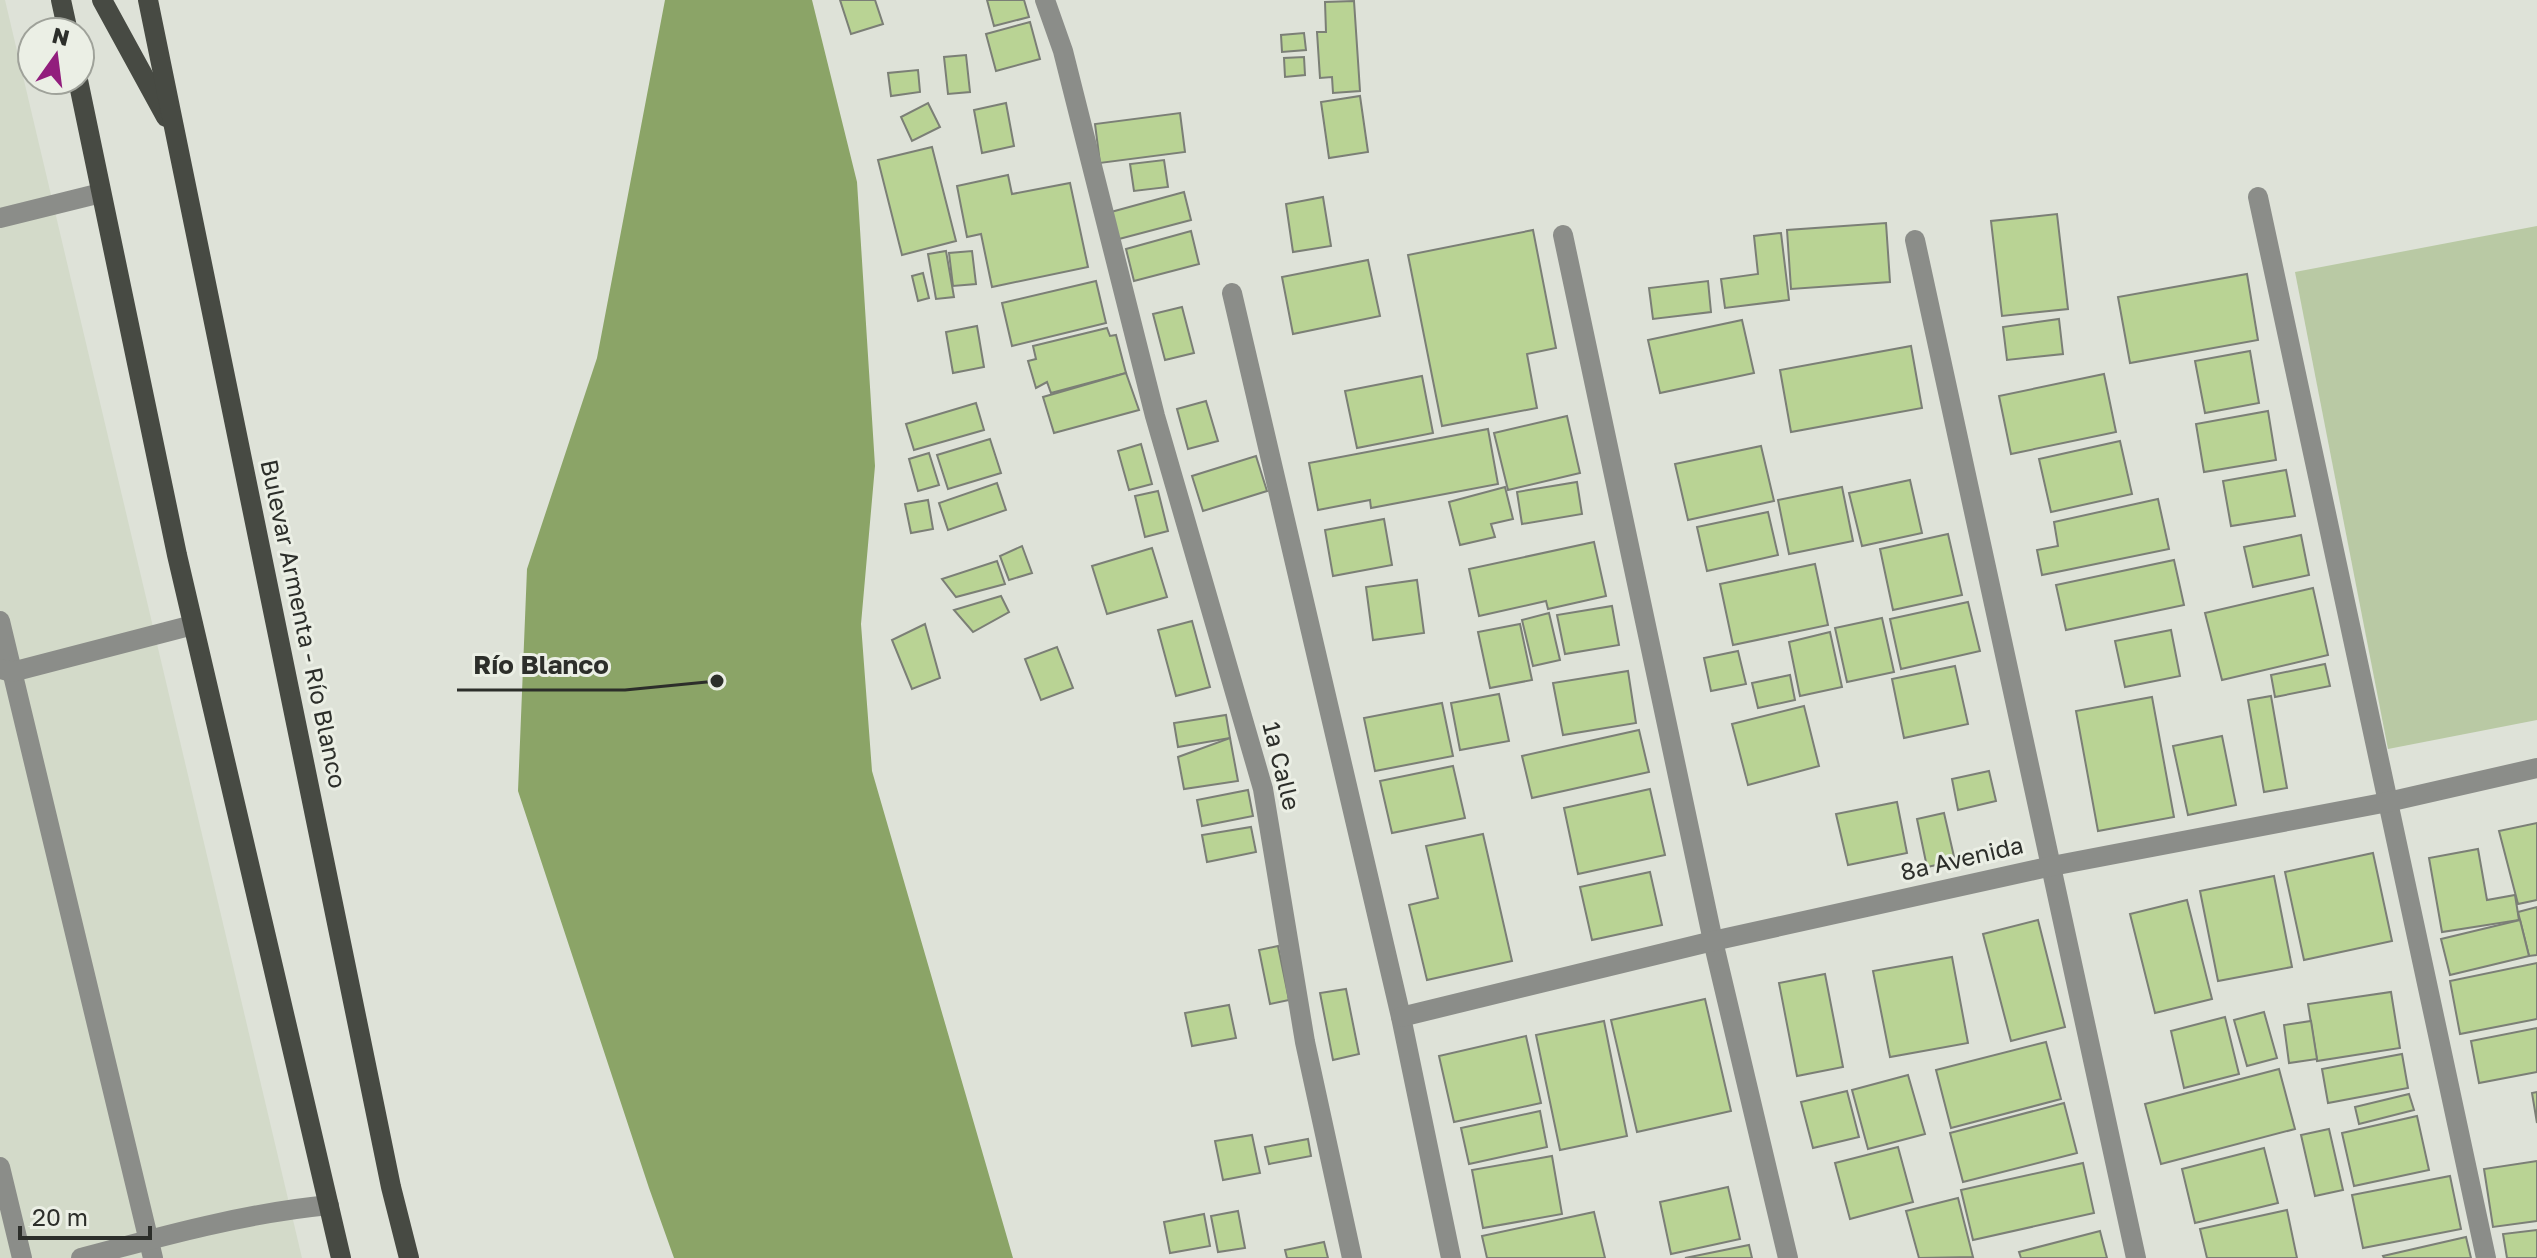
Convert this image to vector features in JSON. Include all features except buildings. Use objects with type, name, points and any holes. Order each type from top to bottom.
[{"type":"main road","points":[[102,0],[176,134]]},
{"type":"main road","name":"Bulevar Armenta - Río Blanco","points":[[148,0],[391,1187],[409,1258]]},
{"type":"main road","points":[[81,96],[193,625],[342,1254]]},
{"type":"street","name":"1a Calle","points":[[1045,0],[1063,51],[1155,416],[1263,789],[1305,1042],[1352,1258]]},
{"type":"street","points":[[0,218],[101,193]]},
{"type":"street","points":[[2258,197],[2486,1258]]},
{"type":"street","points":[[1563,235],[1713,941],[1788,1258]]},
{"type":"street","points":[[1915,240],[2136,1258]]},
{"type":"street","points":[[1232,293],[1401,1017],[1451,1258]]},
{"type":"street","points":[[0,621],[6,670],[150,1249]]},
{"type":"street","points":[[6,670],[193,625]]},
{"type":"street","points":[[0,690],[6,670]]},
{"type":"street","name":"8a Avenida","points":[[1401,1017],[1713,941],[2052,866],[2388,802],[2537,768]]},
{"type":"street","points":[[0,1167],[22,1258]]},
{"type":"street","points":[[81,1258],[150,1249],[297,1208],[329,1205]]},
{"type":"shaded area","points":[[0,0],[5,0],[16,47],[16,96],[28,96],[302,1258],[0,1258]]},
{"type":"shaded area","points":[[665,0],[812,0],[857,182],[875,466],[861,624],[872,771],[1013,1258],[674,1258],[518,791],[527,569],[597,358]]},
{"type":"shaded area","points":[[2537,226],[2537,720],[2388,749],[2295,272]]},
{"type":"place","name":"Río Blanco","points":[[717,681]]}]
